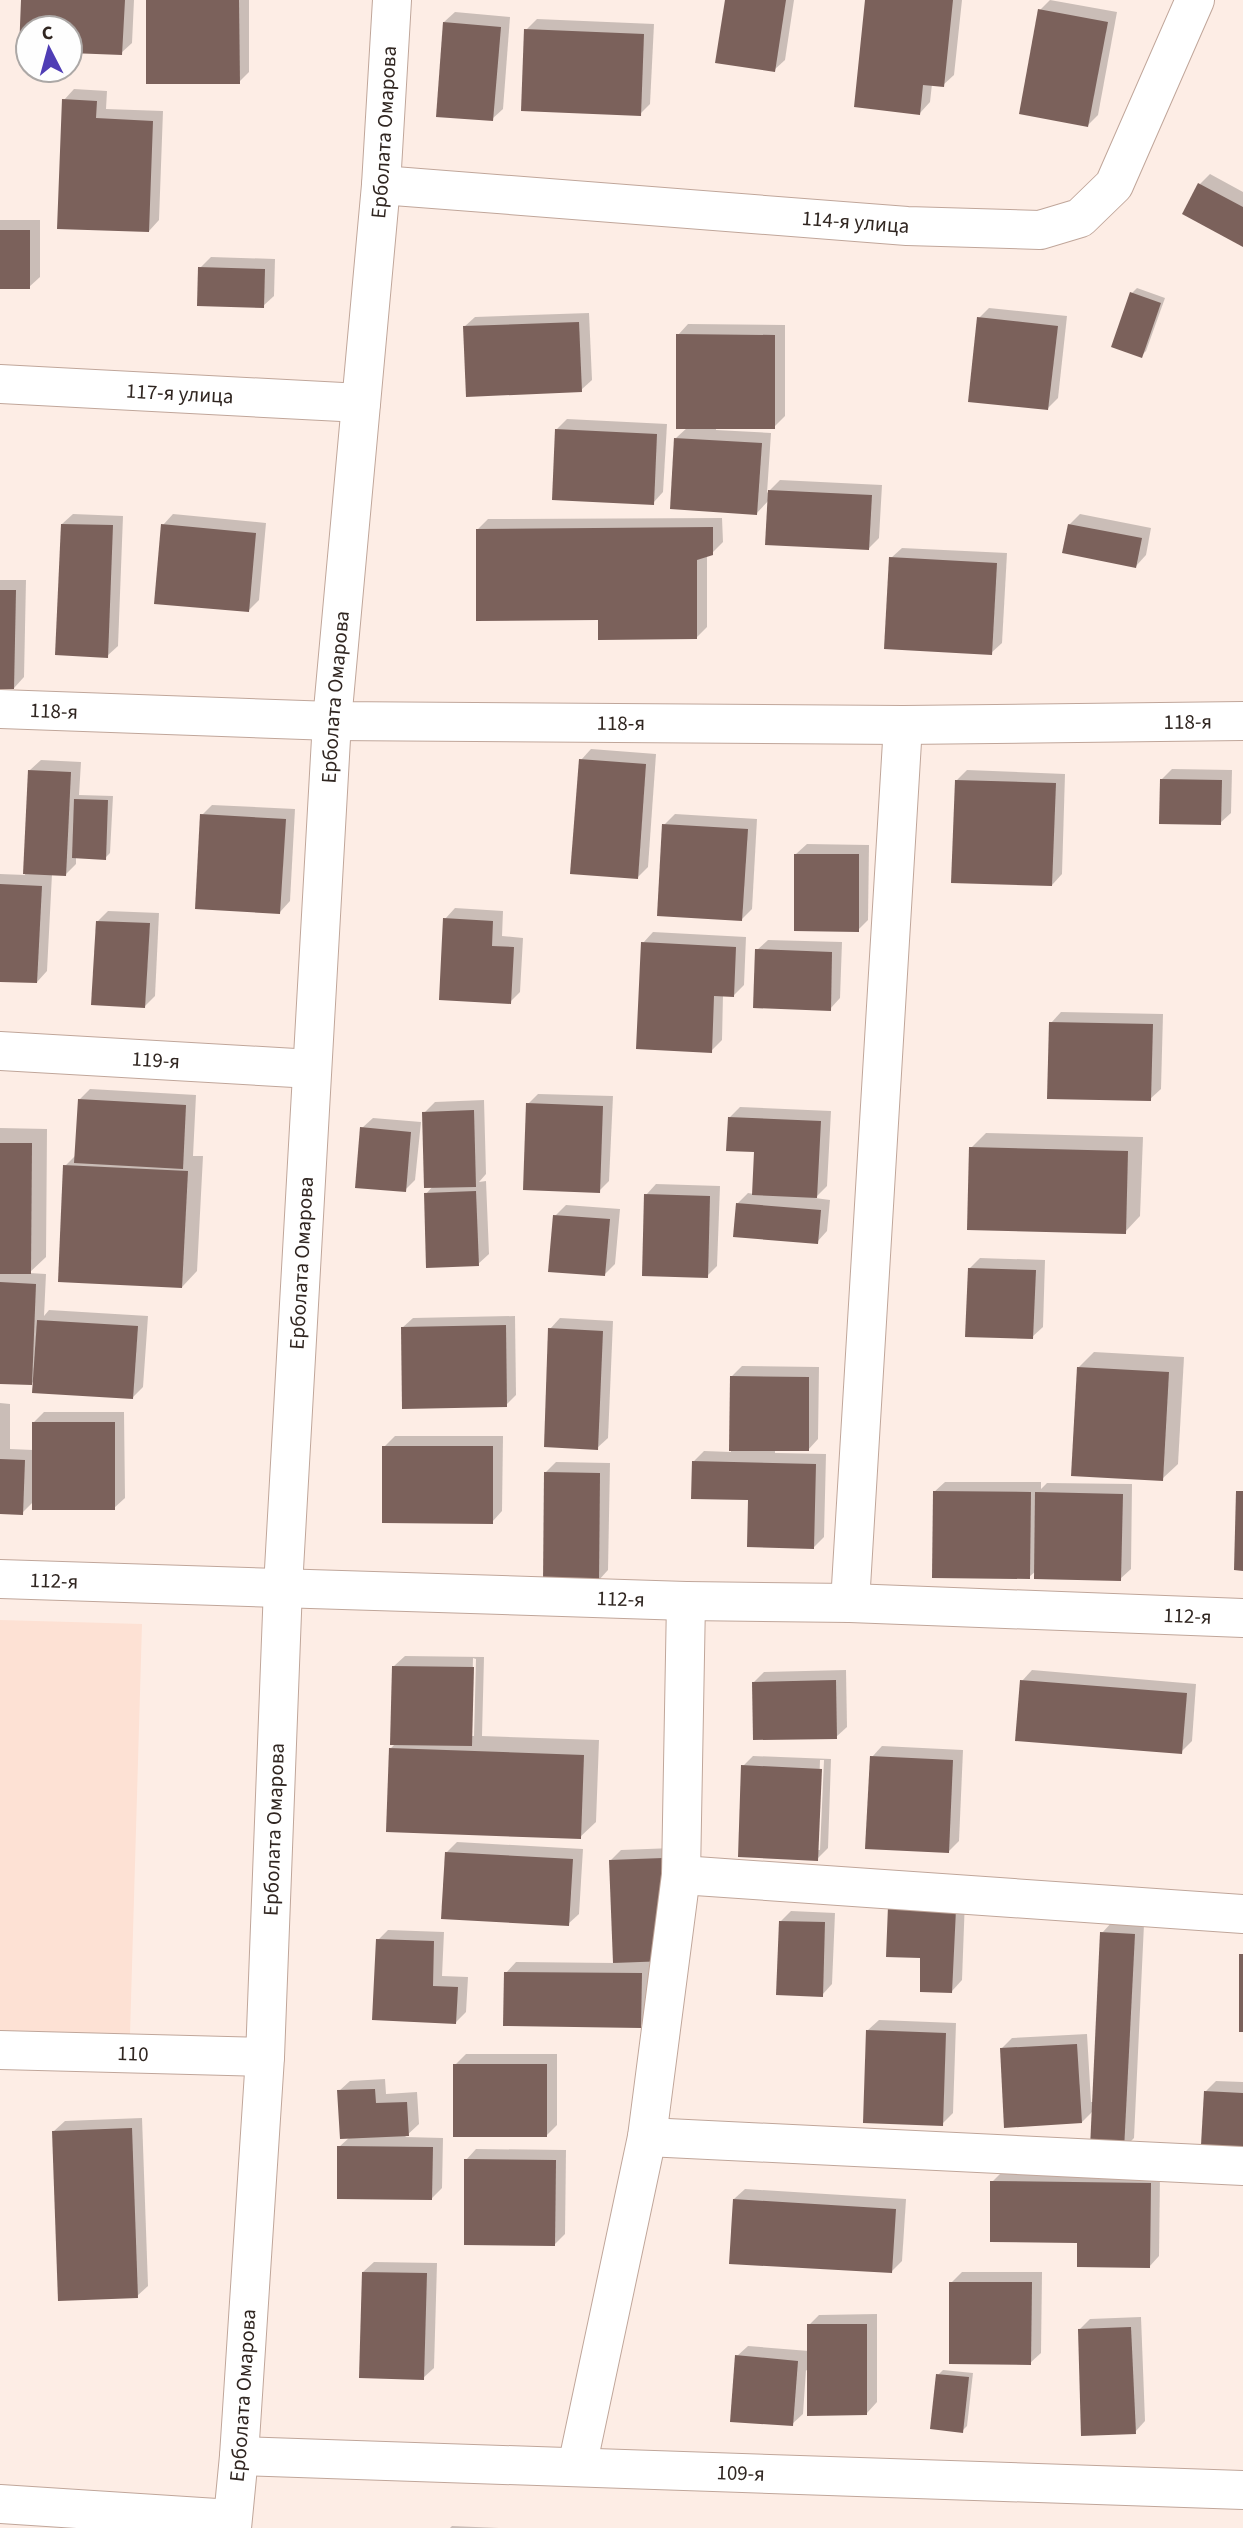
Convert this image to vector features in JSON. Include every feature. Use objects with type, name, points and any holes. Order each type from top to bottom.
[{"type":"street","name":"Ерболата Омарова","points":[[232,2524],[239,2456],[265,2057],[283,1587],[332,721],[381,184],[392,0]]},
{"type":"street","name":"114-я улица","points":[[381,184],[907,226],[1040,230],[1080,218],[1114,185],[1195,0]]},
{"type":"street","name":"117-я улица","points":[[0,384],[361,404]]},
{"type":"street","name":"118-я","points":[[0,709],[332,721],[903,725],[1243,721]]},
{"type":"street","points":[[850,1603],[903,725]]},
{"type":"street","name":"119-я","points":[[0,1051],[312,1069]]},
{"type":"street","name":"112-я","points":[[0,1578],[687,1601],[850,1603],[1243,1618]]},
{"type":"street","points":[[577,2467],[647,2137],[681,1875],[687,1601]]},
{"type":"street","points":[[681,1875],[1243,1914]]},
{"type":"street","name":"110","points":[[0,2050],[265,2057]]},
{"type":"street","points":[[647,2137],[1243,2166]]},
{"type":"street","name":"109-я","points":[[239,2456],[1243,2490]]},
{"type":"street","points":[[0,2504],[232,2524]]},
{"type":"shaded area","points":[[0,1620],[142,1624],[130,2035],[0,2031]]},
{"type":"building","points":[[21,0],[125,0],[122,55],[84,54],[84,14],[20,14]]},
{"type":"building","points":[[146,0],[239,0],[240,84],[146,84]]},
{"type":"building","points":[[725,0],[786,0],[775,72],[715,63]]},
{"type":"building","points":[[865,0],[953,0],[944,87],[923,85],[920,115],[854,107]]},
{"type":"building","points":[[1038,9],[1108,22],[1088,127],[1019,114]]},
{"type":"building","points":[[443,22],[501,27],[493,121],[436,117]]},
{"type":"building","points":[[524,29],[644,34],[641,116],[521,111]]},
{"type":"building","points":[[62,99],[97,101],[96,118],[153,121],[149,232],[57,229]]},
{"type":"building","points":[[1198,183],[1243,207],[1243,247],[1182,214]]},
{"type":"building","points":[[0,230],[30,230],[30,289],[0,289]]},
{"type":"building","points":[[198,267],[265,269],[264,308],[197,306]]},
{"type":"building","points":[[1130,292],[1161,303],[1142,358],[1111,347]]},
{"type":"building","points":[[977,317],[1058,326],[1048,410],[968,402]]},
{"type":"building","points":[[579,322],[582,392],[466,397],[463,326]]},
{"type":"building","points":[[676,334],[775,335],[775,429],[676,429]]},
{"type":"building","points":[[555,429],[657,434],[654,505],[552,500]]},
{"type":"building","points":[[674,438],[762,443],[757,515],[670,509]]},
{"type":"building","points":[[768,490],[872,495],[869,550],[765,545]]},
{"type":"building","points":[[61,524],[113,525],[108,658],[55,655]]},
{"type":"building","points":[[161,524],[256,533],[249,612],[154,604]]},
{"type":"building","points":[[1068,524],[1142,538],[1136,568],[1062,553]]},
{"type":"building","points":[[713,527],[713,555],[697,560],[697,639],[598,640],[598,620],[476,621],[476,529]]},
{"type":"building","points":[[889,557],[997,563],[992,655],[884,649]]},
{"type":"building","points":[[0,590],[16,590],[14,689],[0,689]]},
{"type":"building","points":[[579,759],[646,764],[638,879],[570,874]]},
{"type":"building","points":[[28,770],[71,772],[66,876],[23,874]]},
{"type":"building","points":[[1160,779],[1222,780],[1221,825],[1159,824]]},
{"type":"building","points":[[955,780],[1056,783],[1052,886],[951,883]]},
{"type":"building","points":[[74,799],[108,800],[106,860],[72,858]]},
{"type":"building","points":[[200,814],[286,819],[280,914],[195,909]]},
{"type":"building","points":[[662,824],[748,829],[742,921],[657,916]]},
{"type":"building","points":[[794,854],[859,854],[859,932],[794,931]]},
{"type":"building","points":[[0,884],[42,886],[37,983],[0,982]]},
{"type":"building","points":[[443,918],[493,921],[492,946],[514,947],[511,1004],[439,1000]]},
{"type":"building","points":[[96,921],[150,923],[145,1008],[91,1005]]},
{"type":"building","points":[[641,942],[736,947],[734,997],[714,996],[712,1053],[636,1049]]},
{"type":"building","points":[[755,949],[832,952],[831,1011],[753,1008]]},
{"type":"building","points":[[1049,1022],[1153,1024],[1151,1101],[1047,1099]]},
{"type":"building","points":[[78,1099],[186,1105],[183,1169],[74,1163]]},
{"type":"building","points":[[526,1103],[603,1106],[600,1193],[523,1190]]},
{"type":"building","points":[[474,1110],[476,1187],[424,1188],[422,1112]]},
{"type":"building","points":[[728,1117],[821,1121],[817,1198],[752,1195],[754,1152],[726,1151]]},
{"type":"building","points":[[360,1127],[411,1132],[406,1192],[355,1188]]},
{"type":"building","points":[[0,1143],[32,1143],[31,1274],[0,1274]]},
{"type":"building","points":[[969,1147],[1128,1151],[1126,1234],[967,1230]]},
{"type":"building","points":[[63,1165],[188,1171],[182,1288],[58,1282]]},
{"type":"building","points":[[476,1191],[479,1266],[426,1268],[424,1193]]},
{"type":"building","points":[[644,1194],[710,1196],[708,1278],[642,1276]]},
{"type":"building","points":[[736,1203],[821,1210],[818,1244],[733,1237]]},
{"type":"building","points":[[553,1215],[610,1219],[605,1276],[548,1272]]},
{"type":"building","points":[[968,1268],[1036,1270],[1033,1339],[965,1337]]},
{"type":"building","points":[[0,1282],[36,1284],[32,1385],[0,1384]]},
{"type":"building","points":[[37,1320],[138,1326],[133,1399],[32,1393]]},
{"type":"building","points":[[506,1325],[507,1407],[402,1409],[401,1327]]},
{"type":"building","points":[[548,1328],[603,1331],[598,1450],[544,1447]]},
{"type":"building","points":[[1077,1367],[1169,1372],[1163,1481],[1071,1476]]},
{"type":"building","points":[[730,1376],[809,1377],[809,1451],[729,1451]]},
{"type":"building","points":[[32,1422],[115,1422],[115,1510],[32,1510]]},
{"type":"building","points":[[382,1446],[493,1446],[493,1524],[382,1523]]},
{"type":"building","points":[[0,1459],[25,1460],[23,1515],[0,1514]]},
{"type":"building","points":[[692,1461],[816,1464],[814,1549],[747,1547],[748,1500],[691,1499]]},
{"type":"building","points":[[544,1472],[600,1473],[599,1583],[543,1583]]},
{"type":"building","points":[[933,1491],[1031,1492],[1030,1579],[932,1578]]},
{"type":"building","points":[[1236,1491],[1243,1491],[1243,1571],[1234,1570]]},
{"type":"building","points":[[1035,1492],[1123,1494],[1121,1581],[1034,1579]]},
{"type":"building","points":[[392,1666],[474,1667],[472,1746],[390,1745]]},
{"type":"building","points":[[836,1680],[837,1739],[753,1740],[752,1682]]},
{"type":"building","points":[[1020,1680],[1187,1693],[1182,1754],[1015,1741]]},
{"type":"building","points":[[389,1748],[584,1755],[581,1839],[386,1832]]},
{"type":"building","points":[[870,1756],[953,1760],[949,1853],[865,1849]]},
{"type":"building","points":[[741,1765],[822,1769],[818,1861],[738,1857]]},
{"type":"building","points":[[445,1852],[573,1859],[569,1926],[441,1919]]},
{"type":"building","points":[[663,1858],[667,1961],[613,1963],[609,1860]]},
{"type":"building","points":[[888,1906],[956,1909],[952,1993],[920,1992],[920,1958],[886,1957]]},
{"type":"building","points":[[779,1921],[825,1922],[823,1997],[776,1995]]},
{"type":"building","points":[[1100,1932],[1135,1934],[1124,2150],[1090,2148]]},
{"type":"building","points":[[376,1939],[434,1941],[433,1986],[458,1987],[456,2024],[372,2020]]},
{"type":"building","points":[[1239,1954],[1243,1954],[1243,2032],[1239,2032]]},
{"type":"building","points":[[504,1972],[642,1973],[641,2028],[503,2026]]},
{"type":"building","points":[[866,2030],[946,2033],[943,2126],[863,2123]]},
{"type":"building","points":[[1077,2044],[1082,2123],[1004,2128],[1000,2048]]},
{"type":"building","points":[[453,2064],[547,2064],[547,2137],[453,2137]]},
{"type":"building","points":[[375,2089],[376,2103],[407,2102],[409,2136],[340,2139],[337,2090]]},
{"type":"building","points":[[1204,2091],[1243,2093],[1243,2147],[1201,2145]]},
{"type":"building","points":[[132,2128],[138,2298],[58,2301],[52,2131]]},
{"type":"building","points":[[337,2146],[433,2147],[432,2200],[337,2199]]},
{"type":"building","points":[[464,2159],[556,2160],[555,2246],[464,2245]]},
{"type":"building","points":[[990,2181],[1151,2183],[1150,2268],[1077,2267],[1077,2243],[990,2242]]},
{"type":"building","points":[[733,2199],[896,2209],[892,2273],[729,2264]]},
{"type":"building","points":[[362,2272],[427,2273],[424,2380],[359,2378]]},
{"type":"building","points":[[949,2282],[1032,2282],[1031,2365],[949,2364]]},
{"type":"building","points":[[807,2324],[867,2324],[867,2415],[807,2416]]},
{"type":"building","points":[[1131,2327],[1136,2434],[1081,2436],[1078,2329]]},
{"type":"building","points":[[735,2355],[798,2361],[793,2426],[730,2422]]},
{"type":"building","points":[[936,2374],[969,2377],[963,2433],[930,2429]]}]
